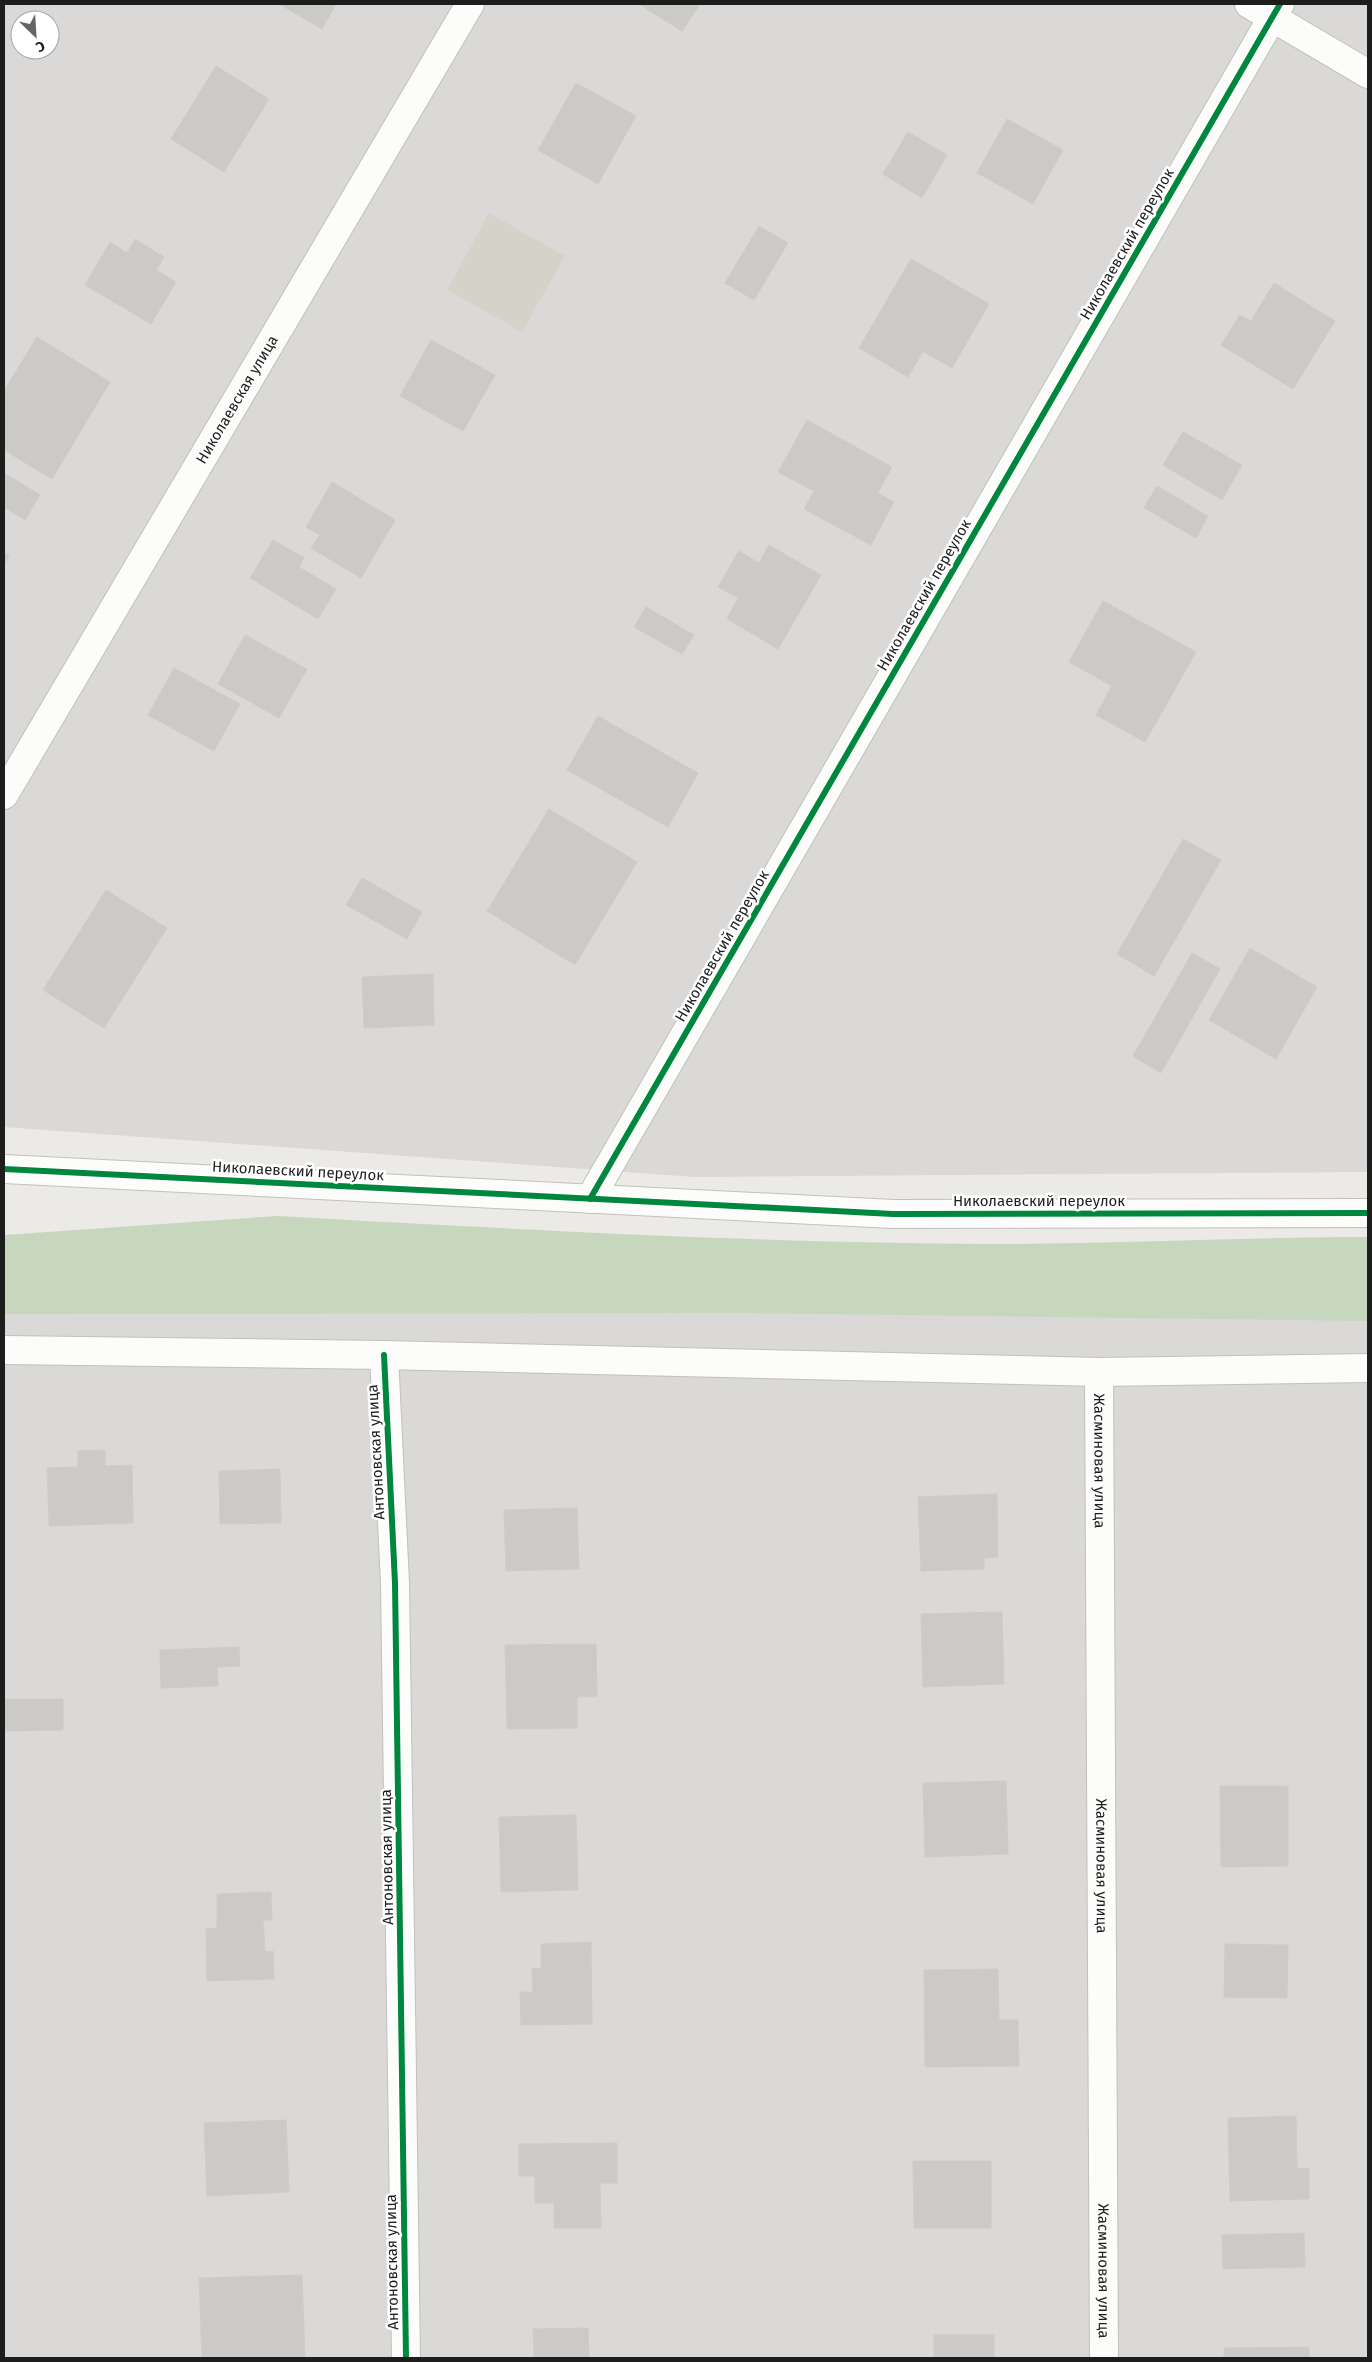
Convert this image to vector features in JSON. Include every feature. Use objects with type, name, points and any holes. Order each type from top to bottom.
[{"type":"street","name":"Николаевская улица","points":[[4,795],[470,4]]},
{"type":"street","points":[[1249,4],[1276,10],[1368,74]]},
{"type":"street","name":"Николаевский переулок","points":[[590,1199],[1276,10]]},
{"type":"street","name":"Николаевский переулок","points":[[4,1169],[893,1214],[1368,1213]]},
{"type":"street","points":[[4,1350],[384,1355],[1099,1372],[1368,1368]]},
{"type":"street","name":"Антоновская улица","points":[[384,1355],[395,1583],[406,2358]]},
{"type":"street","name":"Жасминовая улица","points":[[1099,1372],[1104,2358]]},
{"type":"shaded area","points":[[4,4],[1368,4],[1368,1172],[695,1177],[4,1127]]},
{"type":"shaded area","points":[[489,213],[565,256],[522,332],[447,290]]},
{"type":"shaded area","points":[[4,1288],[1368,1298],[1368,2358],[4,2358]]},
{"type":"green space","points":[[277,1216],[633,1234],[901,1243],[1037,1244],[1368,1237],[1368,1321],[745,1313],[4,1314],[4,1235]]},
{"type":"building","points":[[279,4],[336,4],[322,29]]},
{"type":"building","points":[[639,4],[700,4],[682,31]]},
{"type":"building","points":[[216,66],[269,99],[224,172],[171,139]]},
{"type":"building","points":[[576,83],[636,116],[598,184],[538,150]]},
{"type":"building","points":[[1007,119],[1063,150],[1033,204],[977,173]]},
{"type":"building","points":[[908,132],[947,155],[922,198],[883,174]]},
{"type":"building","points":[[759,226],[788,243],[754,300],[725,283]]},
{"type":"building","points":[[135,239],[164,257],[156,270],[176,282],[151,324],[85,285],[110,242],[127,253]]},
{"type":"building","points":[[911,259],[989,304],[952,368],[923,351],[908,377],[859,348]]},
{"type":"building","points":[[1274,283],[1335,321],[1293,389],[1221,345],[1240,315],[1251,321]]},
{"type":"building","points":[[37,337],[110,382],[52,479],[4,450],[4,391]]},
{"type":"building","points":[[431,340],[495,375],[463,431],[400,396]]},
{"type":"building","points":[[807,420],[892,467],[878,493],[894,502],[871,545],[804,509],[814,491],[778,472]]},
{"type":"building","points":[[1183,432],[1242,465],[1222,500],[1163,465]]},
{"type":"building","points":[[4,473],[40,495],[25,520],[4,507]]},
{"type":"building","points":[[332,482],[395,520],[361,578],[311,548],[320,535],[306,527]]},
{"type":"building","points":[[1157,486],[1208,516],[1196,538],[1144,508]]},
{"type":"building","points":[[273,540],[304,558],[299,567],[336,589],[318,619],[250,578]]},
{"type":"building","points":[[769,545],[821,575],[778,649],[727,619],[738,598],[718,587],[739,551],[759,563]]},
{"type":"building","points":[[4,553],[9,556],[4,564]]},
{"type":"building","points":[[1103,601],[1196,652],[1145,742],[1096,715],[1112,686],[1069,662]]},
{"type":"building","points":[[646,607],[694,635],[682,654],[634,627]]},
{"type":"building","points":[[245,635],[307,669],[279,718],[218,684]]},
{"type":"building","points":[[174,668],[240,704],[214,751],[148,715]]},
{"type":"building","points":[[598,716],[698,773],[668,827],[567,770]]},
{"type":"building","points":[[549,809],[637,862],[575,965],[487,911]]},
{"type":"building","points":[[1183,839],[1221,860],[1154,976],[1117,954]]},
{"type":"building","points":[[362,878],[422,912],[407,939],[346,905]]},
{"type":"building","points":[[106,890],[167,928],[104,1028],[43,990]]},
{"type":"building","points":[[1250,948],[1317,987],[1276,1059],[1209,1020]]},
{"type":"building","points":[[1192,953],[1220,969],[1161,1073],[1133,1056]]},
{"type":"building","points":[[433,974],[434,1025],[364,1028],[362,977]]},
{"type":"building","points":[[105,1450],[105,1466],[132,1465],[133,1523],[49,1526],[47,1468],[78,1467],[78,1451]]},
{"type":"building","points":[[280,1469],[281,1523],[220,1524],[219,1471]]},
{"type":"building","points":[[997,1494],[998,1557],[984,1558],[984,1569],[921,1571],[918,1497]]},
{"type":"building","points":[[577,1508],[579,1569],[506,1571],[504,1510]]},
{"type":"building","points":[[1002,1612],[1004,1684],[923,1687],[921,1614]]},
{"type":"building","points":[[596,1644],[597,1696],[577,1697],[577,1728],[507,1729],[505,1645]]},
{"type":"building","points":[[239,1647],[240,1666],[217,1667],[218,1686],[161,1688],[160,1650]]},
{"type":"building","points":[[4,1699],[63,1699],[63,1730],[4,1731]]},
{"type":"building","points":[[1006,1781],[1008,1854],[925,1857],[923,1783]]},
{"type":"building","points":[[1220,1786],[1288,1786],[1288,1866],[1221,1867]]},
{"type":"building","points":[[576,1815],[578,1890],[501,1892],[499,1817]]},
{"type":"building","points":[[271,1892],[272,1920],[263,1920],[265,1952],[273,1951],[274,1979],[207,1981],[206,1929],[217,1928],[217,1894]]},
{"type":"building","points":[[591,1942],[592,2024],[521,2025],[520,1992],[533,1992],[532,1968],[541,1969],[541,1944]]},
{"type":"building","points":[[1225,1944],[1288,1945],[1287,1998],[1224,1997]]},
{"type":"building","points":[[998,1969],[999,2020],[1018,2020],[1019,2066],[925,2067],[924,1970]]},
{"type":"building","points":[[1296,2116],[1297,2169],[1309,2168],[1309,2199],[1230,2201],[1228,2118]]},
{"type":"building","points":[[286,2120],[289,2192],[207,2196],[204,2123]]},
{"type":"building","points":[[617,2143],[617,2183],[600,2183],[601,2228],[554,2228],[554,2203],[535,2203],[535,2176],[519,2176],[519,2144]]},
{"type":"building","points":[[913,2161],[991,2161],[991,2228],[914,2228]]},
{"type":"building","points":[[1304,2233],[1305,2267],[1223,2269],[1222,2235]]},
{"type":"building","points":[[302,2275],[305,2358],[202,2358],[199,2278]]},
{"type":"building","points":[[588,2328],[589,2358],[534,2358],[533,2329]]},
{"type":"building","points":[[934,2335],[994,2335],[994,2358],[934,2358]]},
{"type":"building","points":[[1309,2347],[1309,2358],[1224,2358],[1224,2348]]},
{"type":"cycle path","points":[[590,1199],[1280,4]]},
{"type":"cycle path","points":[[4,1169],[893,1214],[1368,1213]]},
{"type":"cycle path","points":[[384,1355],[395,1583],[406,2358]]}]
